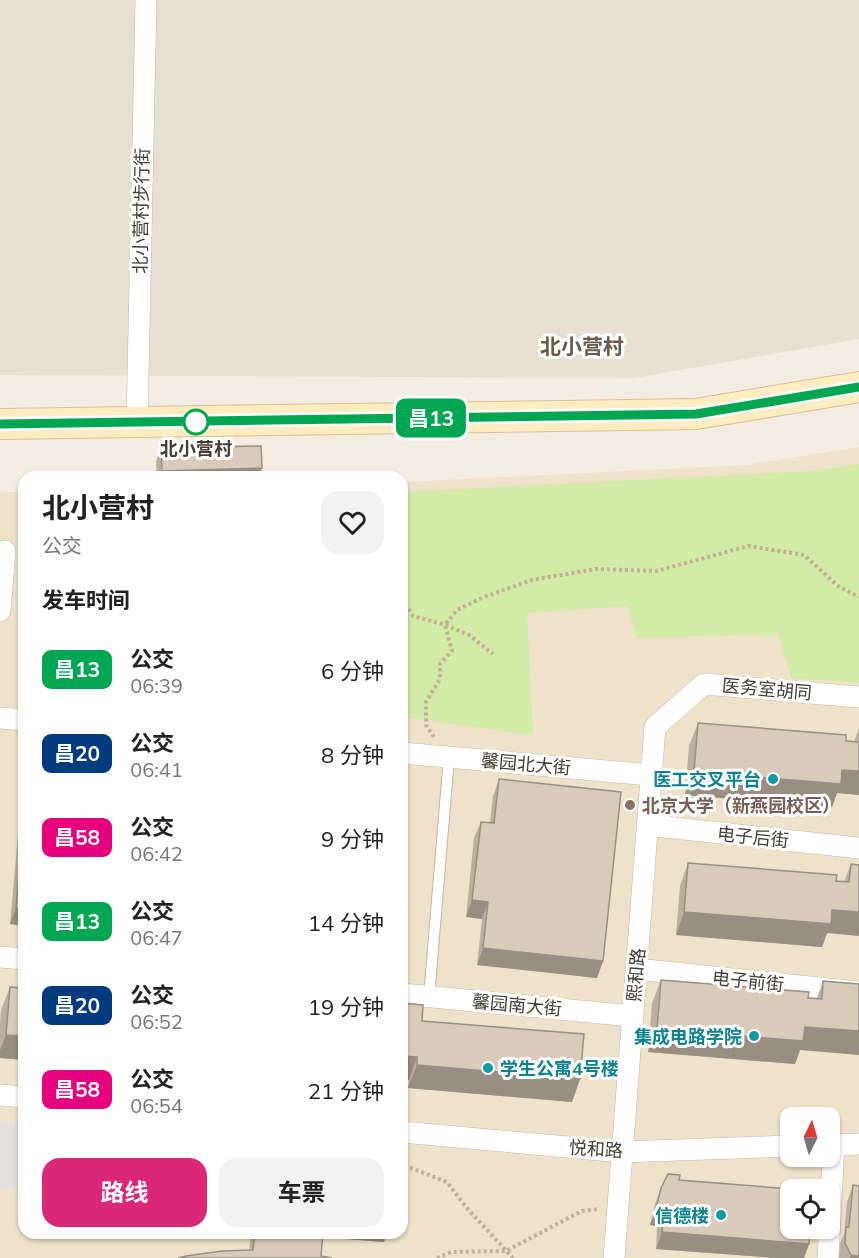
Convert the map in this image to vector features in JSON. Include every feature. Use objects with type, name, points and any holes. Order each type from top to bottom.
[{"type":"main road","points":[[0,424],[696,414],[859,387]]},
{"type":"street","name":"北小营村步行街","points":[[137,423],[146,0]]},
{"type":"street","points":[[0,611],[5,551]]},
{"type":"street","name":"医务室胡同","points":[[655,727],[704,684],[859,697]]},
{"type":"street","points":[[0,718],[18,720]]},
{"type":"street","name":"熙和路","points":[[614,1258],[655,727]]},
{"type":"street","name":"馨园北大街","points":[[408,754],[651,775]]},
{"type":"street","name":"电子后街","points":[[647,825],[859,848]]},
{"type":"street","points":[[0,957],[18,958]]},
{"type":"street","name":"电子前街","points":[[636,969],[859,992]]},
{"type":"street","name":"馨园南大街","points":[[408,995],[632,1016]]},
{"type":"street","points":[[0,1095],[18,1096]]},
{"type":"street","name":"悦和路","points":[[408,1132],[622,1152],[780,1146]]},
{"type":"street","points":[[840,1144],[859,1144]]},
{"type":"street","points":[[828,1258],[831,1167]]},
{"type":"lane","points":[[429,997],[449,757]]},
{"type":"path","points":[[445,625],[457,610],[484,597],[532,580],[596,569],[656,571],[749,546],[804,555],[838,586],[859,597]]},
{"type":"path","points":[[408,608],[413,616],[469,635],[493,654]]},
{"type":"path","points":[[445,625],[452,651],[440,664],[440,679],[426,702],[426,725],[449,757]]},
{"type":"path","points":[[408,1168],[447,1182],[465,1206],[513,1258]]},
{"type":"path","points":[[437,1258],[451,1252],[506,1251],[582,1211],[618,1209]]},
{"type":"shaded area","name":"北小营村","points":[[0,0],[859,0],[859,339],[634,378],[0,375]]},
{"type":"shaded area","name":"北京大学（新燕园校区）","points":[[859,447],[859,1258],[0,1258],[0,492],[18,492],[18,1239],[408,1239],[408,482],[747,465]]},
{"type":"shaded area","points":[[0,1121],[18,1122],[18,1190],[0,1189]]},
{"type":"green space","points":[[859,464],[859,683],[791,678],[778,634],[637,638],[627,606],[527,613],[533,735],[408,718],[408,492],[812,471]]},
{"type":"building","points":[[261,446],[262,468],[162,471],[161,448]]},
{"type":"building","points":[[698,723],[846,735],[846,741],[859,742],[859,771],[842,770],[841,784],[694,772]]},
{"type":"building","points":[[499,779],[621,792],[603,961],[483,948],[488,902],[472,900],[481,822],[494,823]]},
{"type":"building","points":[[688,863],[837,875],[836,881],[849,882],[851,864],[859,865],[859,912],[832,910],[831,924],[684,912]]},
{"type":"building","points":[[661,980],[809,992],[808,998],[822,999],[823,981],[859,984],[859,1031],[805,1027],[803,1041],[657,1029]]},
{"type":"building","points":[[10,987],[18,988],[18,1036],[6,1035]]},
{"type":"building","points":[[408,1004],[423,1005],[422,1021],[584,1034],[580,1079],[417,1065],[417,1057],[408,1056]]},
{"type":"building","points":[[668,1174],[680,1175],[679,1180],[780,1188],[780,1239],[809,1239],[809,1244],[662,1232],[664,1209],[656,1209],[661,1188]]},
{"type":"building","points":[[853,1185],[859,1186],[859,1256],[851,1255],[845,1243]]},
{"type":"building","points":[[254,1239],[322,1239],[321,1256],[332,1258],[178,1258],[222,1251],[253,1250]]},
{"type":"bus line","name":"昌13","points":[[0,424],[696,414],[859,387]]},
{"type":"place","name":"北小营村","points":[[196,422]]},
{"type":"place","name":"医工交叉平台","points":[[773,779]]},
{"type":"place","name":"北京大学（新燕园校区）","points":[[630,805]]},
{"type":"place","name":"集成电路学院","points":[[754,1036]]},
{"type":"place","name":"学生公寓4号楼","points":[[488,1068]]},
{"type":"place","name":"信德楼","points":[[721,1215]]},
{"type":"district","name":"北小营村","points":[[582,346]]}]
